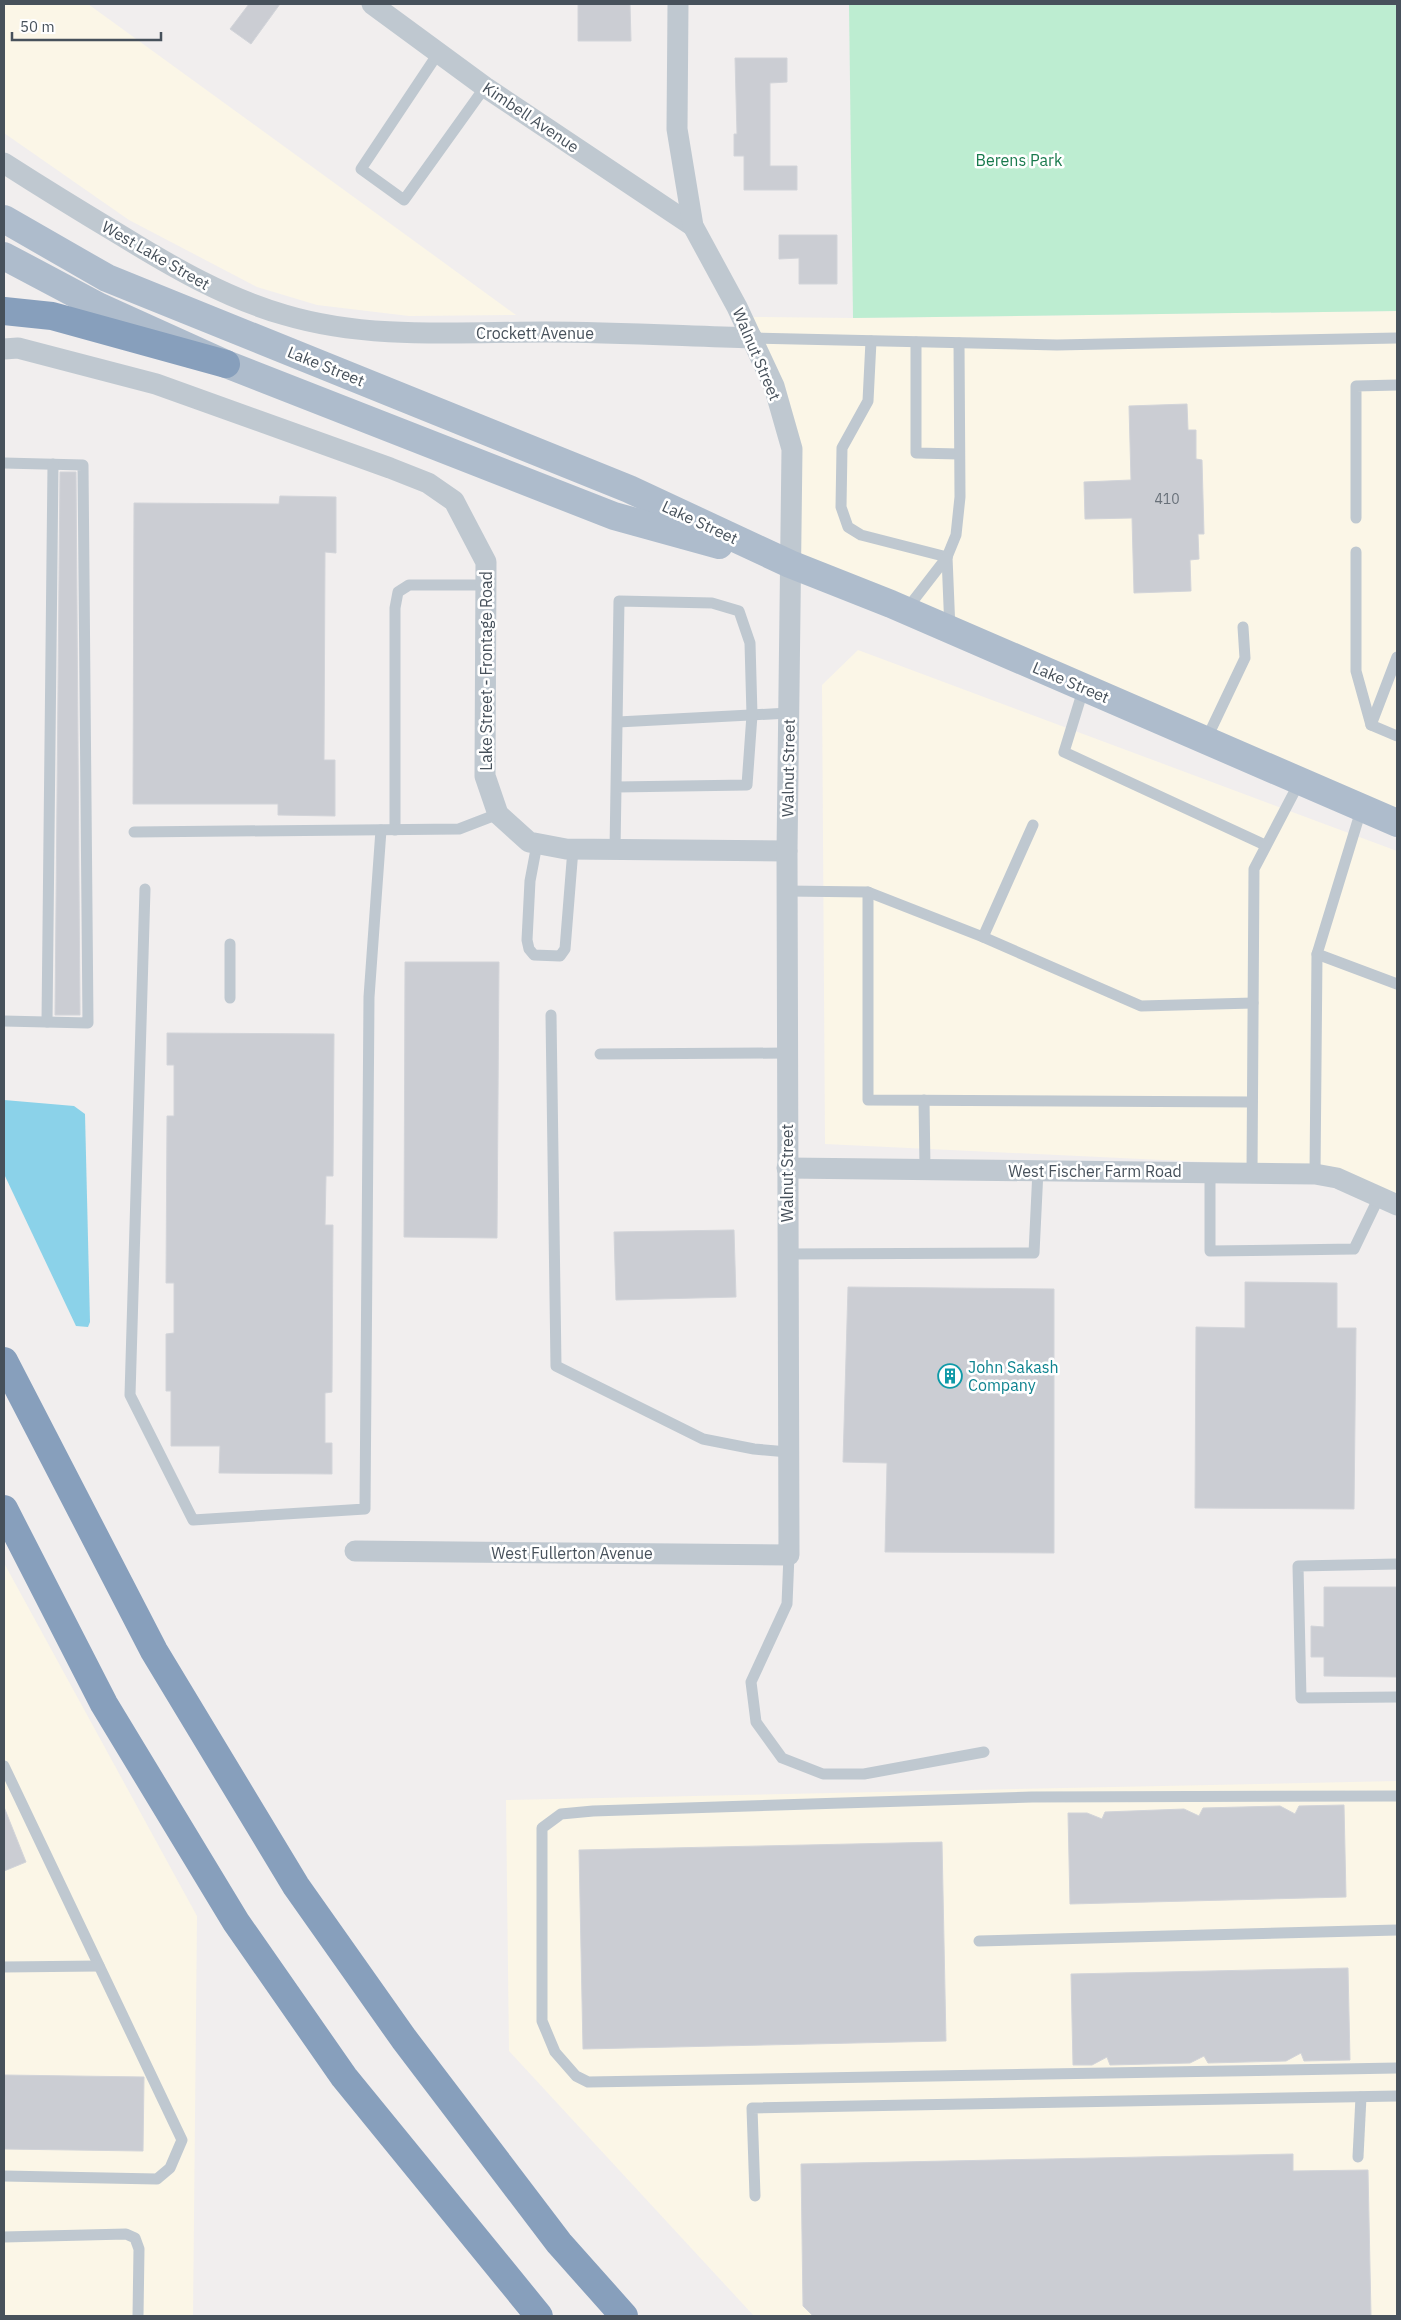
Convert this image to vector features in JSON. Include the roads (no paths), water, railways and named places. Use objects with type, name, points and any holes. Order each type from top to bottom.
[{"type":"highway","points":[[4,311],[52,316],[226,364]]},
{"type":"highway","points":[[4,1361],[154,1651],[296,1886],[422,2063],[559,2243],[624,2316]]},
{"type":"highway","points":[[4,1509],[104,1704],[236,1922],[344,2077],[539,2316]]},
{"type":"main road","name":"Lake Street","points":[[4,219],[107,278],[629,489],[790,564],[906,611],[1397,823]]},
{"type":"main road","points":[[4,256],[100,307],[226,364],[572,500],[614,516],[790,564]]},
{"type":"street","name":"Kimbell Avenue","points":[[372,4],[485,87],[693,226]]},
{"type":"street","name":"Walnut Street","points":[[678,4],[677,129],[693,226],[752,338],[774,386],[792,449],[787,851],[789,1554]]},
{"type":"street","name":"West Lake Street","points":[[4,163],[102,224],[211,288],[284,315],[319,324]]},
{"type":"street","name":"Crockett Avenue","points":[[319,324],[366,330],[437,333],[548,332],[752,338]]},
{"type":"street","name":"Lake Street - Frontage Road","points":[[4,349],[18,348],[156,384],[390,468],[428,484],[454,502],[486,562],[485,776],[498,814],[529,842],[573,849],[787,851]]},
{"type":"street","name":"West Fischer Farm Road","points":[[787,1168],[1315,1174],[1337,1178],[1388,1200]]},
{"type":"street","name":"West Fullerton Avenue","points":[[354,1551],[789,1554]]},
{"type":"lane","points":[[439,52],[361,169],[404,200],[485,87]]},
{"type":"lane","points":[[752,338],[1057,344],[1397,338]]},
{"type":"lane","points":[[871,341],[868,401],[842,448],[841,506],[848,526],[861,535],[947,557]]},
{"type":"lane","points":[[916,342],[916,453],[959,454]]},
{"type":"lane","points":[[906,611],[947,557],[956,535],[960,497],[959,343]]},
{"type":"lane","points":[[1356,518],[1356,386],[1397,385]]},
{"type":"lane","points":[[4,463],[83,464],[88,1024],[4,1021]]},
{"type":"lane","points":[[47,1022],[53,464]]},
{"type":"lane","points":[[1356,552],[1356,671],[1371,725]]},
{"type":"lane","points":[[947,557],[950,630]]},
{"type":"lane","points":[[395,830],[396,608],[398,592],[409,585],[486,585]]},
{"type":"lane","points":[[615,850],[619,601],[712,603],[739,611],[750,643],[752,715],[747,785],[617,786]]},
{"type":"lane","points":[[1206,740],[1245,658],[1243,627]]},
{"type":"lane","points":[[1371,725],[1397,657]]},
{"type":"lane","points":[[1084,688],[1064,752],[1265,845]]},
{"type":"lane","points":[[618,722],[788,713]]},
{"type":"lane","points":[[1371,725],[1397,736]]},
{"type":"lane","points":[[1252,1172],[1254,870],[1265,845],[1300,781]]},
{"type":"lane","points":[[1315,1174],[1317,954],[1362,808]]},
{"type":"lane","points":[[134,832],[459,829],[498,814]]},
{"type":"lane","points":[[983,936],[1033,825]]},
{"type":"lane","points":[[145,889],[130,1395],[193,1520],[365,1509],[369,997],[381,830]]},
{"type":"lane","points":[[537,844],[530,881],[527,940],[529,949],[534,956],[560,956],[565,949],[573,849]]},
{"type":"lane","points":[[787,891],[868,892],[983,936],[1140,1006],[1253,1003]]},
{"type":"lane","points":[[868,892],[868,1100],[1252,1102]]},
{"type":"lane","points":[[230,944],[230,998]]},
{"type":"lane","points":[[1317,954],[1397,984]]},
{"type":"lane","points":[[551,1015],[556,1366],[703,1439],[754,1449],[788,1452]]},
{"type":"lane","points":[[600,1054],[787,1053]]},
{"type":"lane","points":[[924,1100],[925,1169]]},
{"type":"lane","points":[[787,1254],[1034,1253],[1038,1170]]},
{"type":"lane","points":[[1210,1172],[1210,1251],[1354,1249],[1388,1200]]},
{"type":"lane","points":[[789,1554],[787,1604],[751,1682],[756,1722],[782,1758],[823,1774],[864,1774],[984,1752]]},
{"type":"lane","points":[[1397,1564],[1298,1566],[1301,1698],[1397,1697]]},
{"type":"lane","points":[[4,1766],[182,2140],[170,2168],[157,2179],[4,2176]]},
{"type":"lane","points":[[1397,1796],[1383,1794],[1032,1797],[593,1810],[561,1814],[542,1828],[542,2021],[555,2052],[576,2076],[588,2082],[1397,2068]]},
{"type":"lane","points":[[979,1941],[1397,1930]]},
{"type":"lane","points":[[4,1967],[99,1966]]},
{"type":"lane","points":[[1358,2157],[1361,2096]]},
{"type":"lane","points":[[756,2196],[752,2108],[1397,2096]]},
{"type":"lane","points":[[4,2237],[126,2234],[135,2238],[139,2249],[138,2316]]},
{"type":"water","points":[[4,1100],[74,1106],[85,1114],[90,1322],[88,1327],[76,1326],[4,1174]]},
{"type":"place","name":"John Sakash Company","points":[[950,1376]]},
{"type":"park label","name":"Berens Park","points":[[1019,160]]}]
